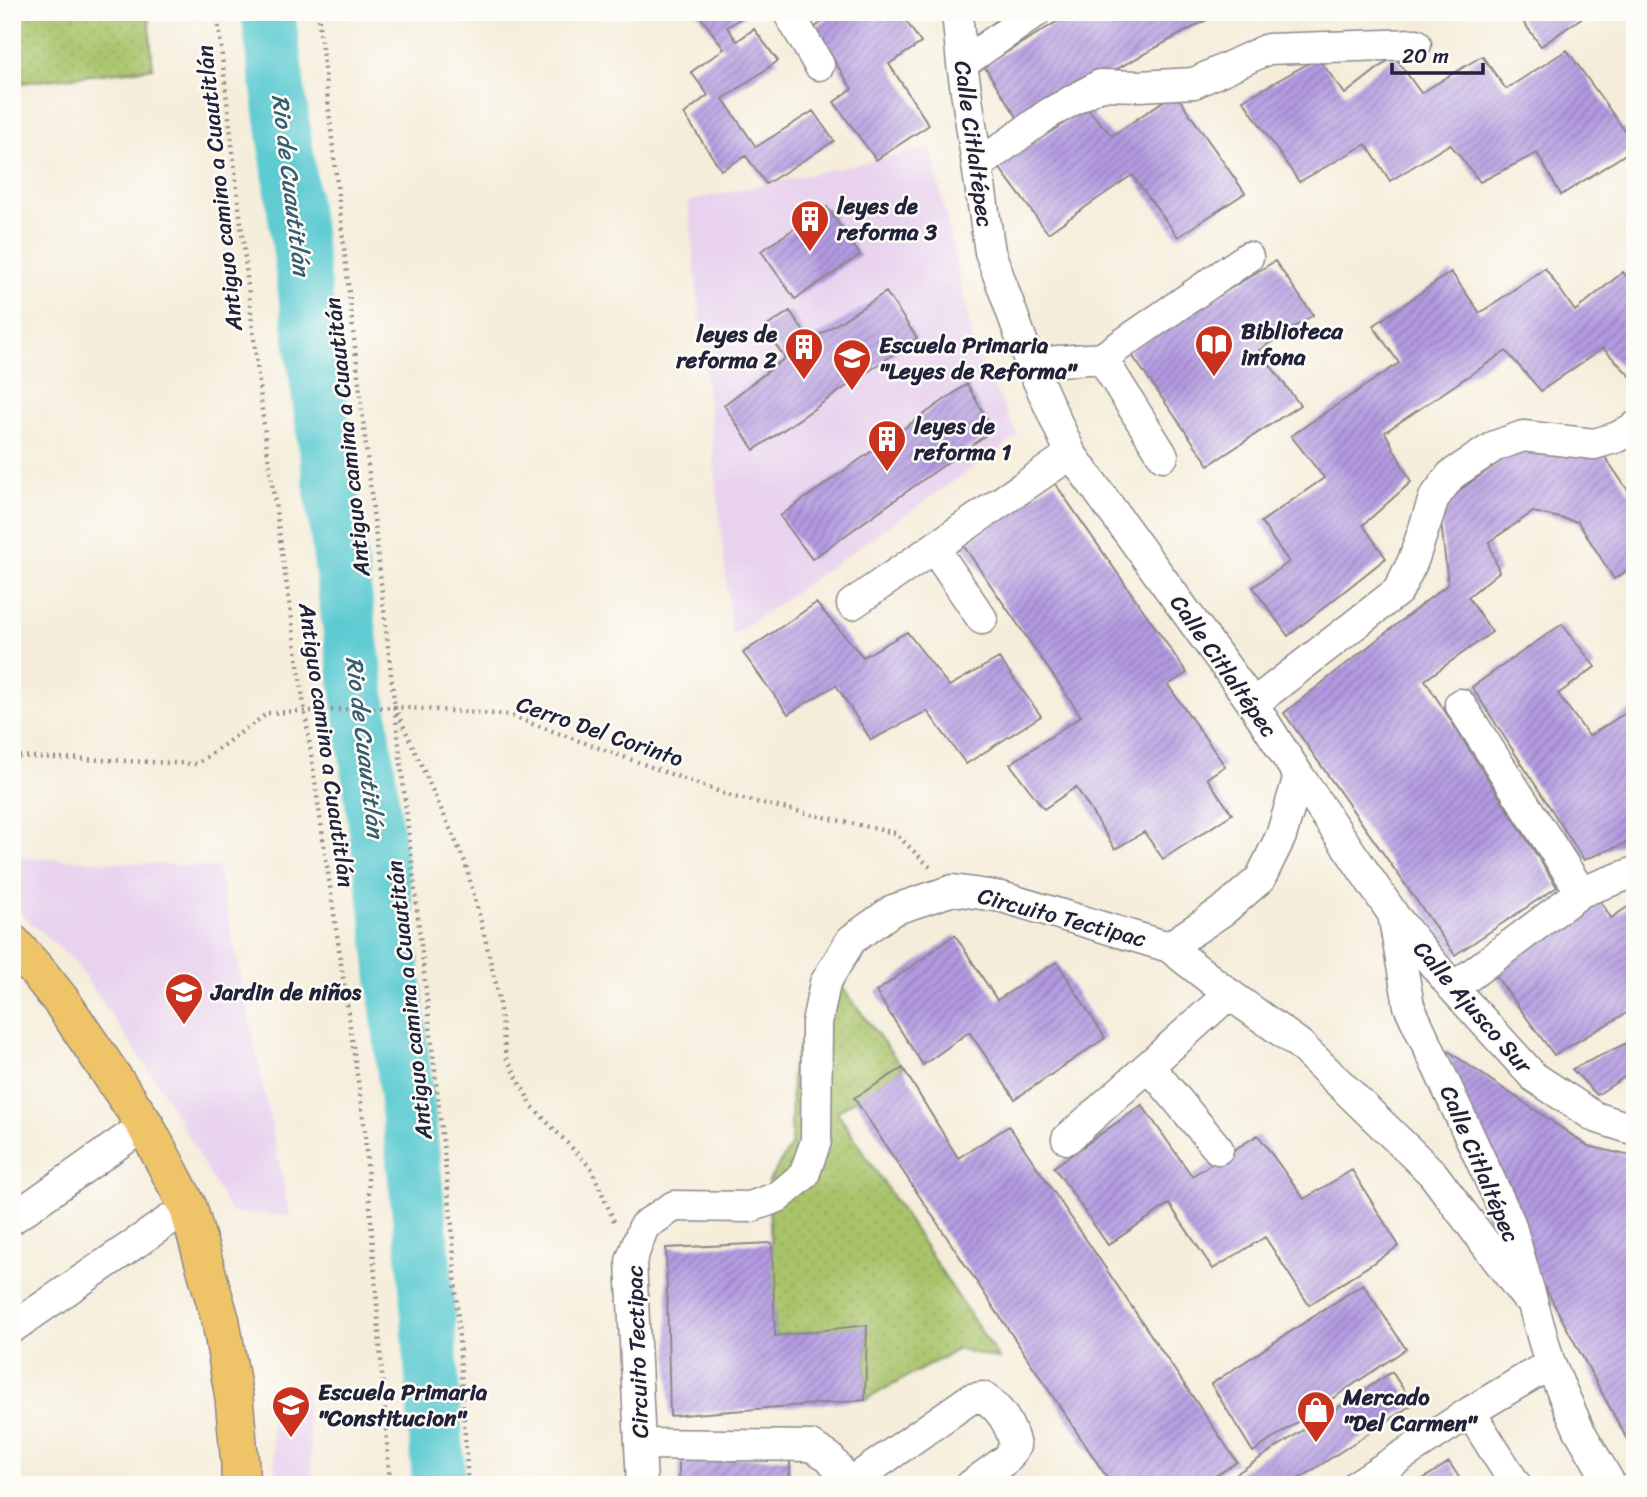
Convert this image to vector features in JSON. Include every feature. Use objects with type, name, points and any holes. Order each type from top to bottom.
[{"type":"main road","points":[[12,943],[62,1002],[145,1125],[188,1207],[221,1322],[234,1398],[240,1485]]},
{"type":"street","points":[[788,12],[819,65]]},
{"type":"street","name":"Calle Citlaltépec","points":[[957,12],[962,64],[990,251],[1030,363],[1071,454],[1253,704],[1298,776],[1393,914],[1409,1006],[1510,1223],[1550,1364],[1579,1430],[1611,1485]]},
{"type":"street","points":[[962,64],[1036,12]]},
{"type":"street","points":[[977,166],[1048,114],[1100,85],[1195,83],[1269,49],[1416,44]]},
{"type":"street","points":[[1030,363],[1102,358],[1248,257]]},
{"type":"street","points":[[1102,358],[1163,456]]},
{"type":"street","points":[[1253,704],[1398,590],[1413,561],[1434,498],[1451,475],[1495,446],[1523,436],[1594,444],[1618,437],[1635,427]]},
{"type":"street","points":[[852,604],[1071,454]]},
{"type":"street","points":[[934,548],[982,619]]},
{"type":"street","points":[[1460,704],[1581,892]]},
{"type":"street","points":[[1298,776],[1281,836],[1260,879],[1224,910],[1169,947],[1299,1044],[1433,1174],[1534,1308]]},
{"type":"street","points":[[1281,836],[1332,825]]},
{"type":"street","points":[[1453,988],[1581,892],[1635,872]]},
{"type":"street","name":"Circuito Tectipac","points":[[642,1485],[631,1261],[644,1226],[674,1206],[750,1207],[778,1197],[804,1175],[816,1141],[817,1023],[824,983],[850,940],[893,911],[953,890],[1002,897],[1169,947]]},
{"type":"street","name":"Calle Ajusco Sur","points":[[1393,914],[1453,988],[1534,1077],[1595,1117],[1635,1129]]},
{"type":"street","points":[[1067,1139],[1229,994]]},
{"type":"street","points":[[1149,1066],[1218,1149]]},
{"type":"street","points":[[12,1219],[145,1125]]},
{"type":"street","points":[[12,1328],[188,1207]]},
{"type":"street","points":[[1357,1485],[1550,1364]]},
{"type":"street","points":[[641,1444],[811,1446],[829,1457],[850,1484],[970,1399],[983,1397],[995,1405],[1013,1433],[1016,1446],[1008,1458],[971,1485]]},
{"type":"street","points":[[1470,1412],[1516,1485]]},
{"type":"path","name":"Antiguo camino a Cuautitlán","points":[[217,12],[264,427],[364,1123],[390,1485]]},
{"type":"path","name":"Antiguo camina a Cuautitán","points":[[318,12],[452,1226],[468,1485]]},
{"type":"path","name":"Cerro Del Corinto","points":[[12,756],[197,764],[268,713],[395,707],[508,715],[734,797],[895,833],[953,890]]},
{"type":"path","points":[[395,707],[465,862],[496,988],[506,1057],[532,1106],[591,1168],[631,1261]]},
{"type":"shaded area","name":"Escuela Primaria \"Leyes de Reforma\"","points":[[931,148],[975,348],[1018,436],[732,636],[688,201]]},
{"type":"shaded area","name":"Jardin de niños","points":[[12,857],[218,867],[290,1216],[231,1213],[162,1090],[74,961],[12,906]]},
{"type":"shaded area","name":"Escuela Primaria \"Constitucion\"","points":[[305,1388],[313,1485],[277,1485],[267,1393]]},
{"type":"green space","points":[[12,12],[148,12],[153,68],[12,84]]},
{"type":"green space","points":[[827,967],[903,1068],[837,1112],[999,1359],[958,1349],[865,1400],[867,1326],[775,1336],[768,1182],[791,1146],[792,1069]]},
{"type":"building","points":[[697,12],[751,12],[727,27],[737,41],[754,29],[778,61],[723,99],[756,147],[813,111],[834,141],[766,184],[746,156],[721,170],[684,114],[708,95],[691,72],[724,49]]},
{"type":"building","points":[[836,12],[900,12],[921,43],[889,64],[929,125],[876,160],[834,102],[852,89],[814,28]]},
{"type":"building","points":[[1073,12],[1221,12],[1020,122],[984,66]]},
{"type":"building","points":[[1516,12],[1590,12],[1541,46]]},
{"type":"building","points":[[1567,50],[1635,148],[1561,195],[1537,153],[1480,182],[1450,144],[1390,181],[1366,144],[1299,182],[1243,100],[1318,58],[1345,94],[1394,56],[1421,93],[1482,56],[1506,89]]},
{"type":"building","points":[[1175,93],[1245,193],[1178,237],[1132,175],[1048,233],[998,166],[1087,108],[1112,136]]},
{"type":"building","name":"leyes de reforma 3","points":[[827,207],[860,255],[795,299],[761,251]]},
{"type":"building","name":"Biblioteca infona","points":[[1275,261],[1313,315],[1259,350],[1300,405],[1209,465],[1129,351]]},
{"type":"building","points":[[1545,268],[1575,311],[1623,272],[1635,287],[1635,381],[1603,348],[1541,391],[1506,351],[1385,432],[1411,482],[1363,525],[1386,558],[1288,636],[1253,587],[1289,562],[1261,522],[1324,478],[1291,436],[1399,363],[1373,326],[1451,272],[1480,313]]},
{"type":"building","name":"leyes de reforma 2","points":[[886,292],[917,338],[754,450],[724,405],[785,358],[764,328],[790,311],[810,341]]},
{"type":"building","name":"leyes de reforma 1","points":[[967,384],[993,430],[812,559],[780,516]]},
{"type":"building","points":[[1599,448],[1635,501],[1635,566],[1614,579],[1578,522],[1533,512],[1489,542],[1499,572],[1468,597],[1492,632],[1425,680],[1557,887],[1455,955],[1284,713],[1448,584],[1439,505],[1517,449]]},
{"type":"building","points":[[1054,482],[1187,673],[1168,685],[1225,766],[1207,778],[1232,814],[1163,859],[1144,832],[1115,849],[1076,787],[1044,809],[1010,764],[1081,716],[963,545]]},
{"type":"building","points":[[816,603],[863,657],[907,632],[949,686],[999,658],[1041,716],[966,764],[927,711],[871,740],[836,685],[788,714],[743,653]]},
{"type":"building","points":[[1562,624],[1595,667],[1558,694],[1589,736],[1635,707],[1635,839],[1584,860],[1472,687]]},
{"type":"building","points":[[1599,898],[1611,918],[1635,902],[1635,1008],[1554,1055],[1490,968]]},
{"type":"building","points":[[955,935],[997,1000],[1057,962],[1105,1038],[1015,1099],[969,1032],[923,1065],[876,992]]},
{"type":"building","points":[[1635,1039],[1635,1070],[1597,1095],[1572,1069]]},
{"type":"building","points":[[1445,1049],[1588,1146],[1635,1157],[1635,1454],[1543,1284]]},
{"type":"building","points":[[903,1068],[958,1158],[1009,1126],[1237,1462],[1201,1485],[1112,1485],[854,1098]]},
{"type":"building","points":[[1142,1105],[1192,1176],[1258,1135],[1304,1199],[1352,1170],[1399,1246],[1309,1305],[1265,1237],[1213,1269],[1169,1204],[1108,1245],[1054,1167]]},
{"type":"building","points":[[772,1243],[775,1336],[867,1325],[865,1400],[670,1416],[666,1248]]},
{"type":"building","points":[[1363,1284],[1406,1349],[1253,1452],[1211,1384]]},
{"type":"building","name":"Mercado \"Del Carmen\"","points":[[1392,1372],[1413,1404],[1290,1485],[1219,1485]]},
{"type":"building","points":[[679,1458],[790,1458],[790,1485],[679,1485]]},
{"type":"building","points":[[1449,1462],[1464,1485],[1414,1485]]},
{"type":"waterway","name":"Rio de Cuautitlán","points":[[268,12],[388,921],[425,1273],[439,1485]]},
{"type":"place","name":"leyes de reforma 3","points":[[810,253]]},
{"type":"place","name":"Biblioteca infona","points":[[1214,378]]},
{"type":"place","name":"leyes de reforma 2","points":[[804,381]]},
{"type":"place","name":"Escuela Primaria \"Leyes de Reforma\"","points":[[852,392]]},
{"type":"place","name":"leyes de reforma 1","points":[[887,473]]},
{"type":"place","name":"Jardin de niños","points":[[184,1026]]},
{"type":"place","name":"Escuela Primaria \"Constitucion\"","points":[[291,1439]]},
{"type":"place","name":"Mercado \"Del Carmen\"","points":[[1316,1444]]}]
